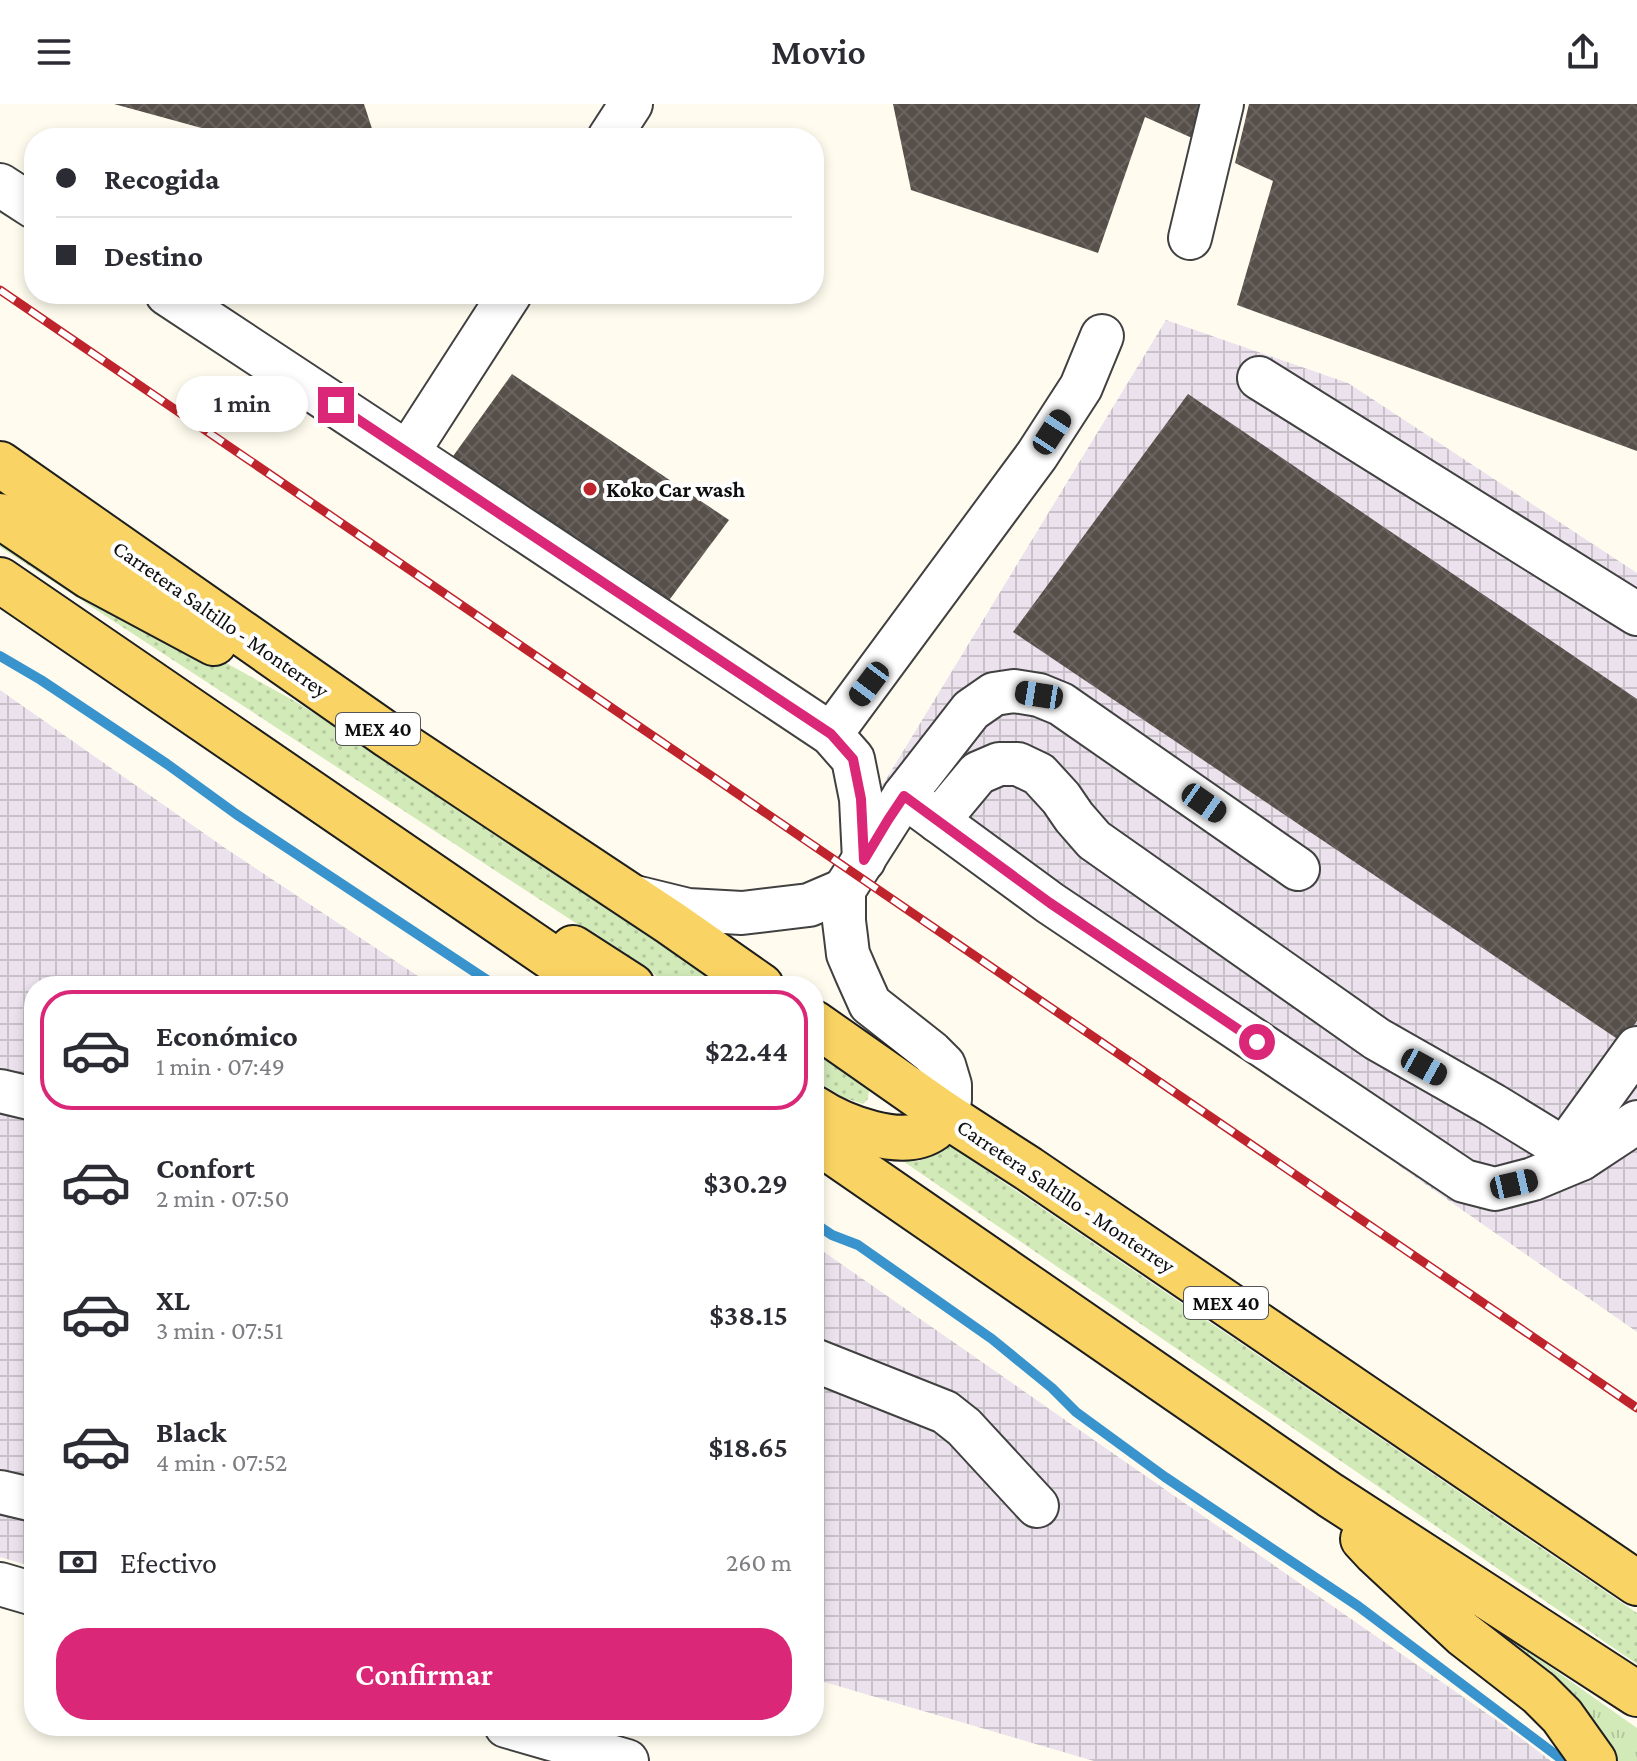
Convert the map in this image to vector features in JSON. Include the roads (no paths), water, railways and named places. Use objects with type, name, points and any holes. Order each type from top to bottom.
[{"type":"main road","name":"Carretera Saltillo - Monterrey","points":[[0,464],[389,736],[746,976]]},
{"type":"main road","points":[[0,516],[89,576],[389,736]]},
{"type":"main road","points":[[0,580],[579,976]]},
{"type":"main road","points":[[446,884],[581,952],[617,976]]},
{"type":"main road","name":"Carretera Saltillo - Monterrey","points":[[824,1030],[1637,1583]]},
{"type":"main road","points":[[824,1114],[863,1131],[896,1137],[916,1136],[930,1131],[944,1114]]},
{"type":"main road","points":[[824,1146],[1330,1495],[1637,1694]]},
{"type":"main road","points":[[1330,1495],[1349,1523],[1376,1553],[1463,1634],[1551,1705],[1594,1761]]},
{"type":"street","points":[[615,128],[631,104]]},
{"type":"street","points":[[1190,238],[1222,104]]},
{"type":"street","points":[[0,185],[24,201]]},
{"type":"street","points":[[182,304],[831,734],[853,759],[861,799],[854,875],[844,921],[848,954],[870,1004],[944,1065],[950,1085],[950,1100],[944,1114]]},
{"type":"street","points":[[408,452],[504,304]]},
{"type":"street","points":[[831,734],[1037,455],[1081,387],[1102,336]]},
{"type":"street","points":[[1259,378],[1637,614]]},
{"type":"street","points":[[627,895],[688,910],[742,913],[809,905],[854,875],[904,796],[971,710],[994,694],[1014,691],[1039,695],[1061,704],[1298,869]]},
{"type":"street","points":[[938,821],[978,773],[999,764],[1018,764],[1039,774],[1094,840],[1377,1039],[1573,1154]]},
{"type":"street","points":[[904,796],[1050,903],[1464,1181],[1495,1189],[1533,1179],[1573,1154],[1637,1122]]},
{"type":"street","points":[[1573,1154],[1637,1048]]},
{"type":"street","points":[[0,1091],[24,1097]]},
{"type":"street","points":[[824,1364],[945,1412],[964,1427],[1037,1506]]},
{"type":"street","points":[[0,1492],[24,1498]]},
{"type":"street","points":[[0,1584],[24,1591]]},
{"type":"street","points":[[497,1761],[503,1736]]},
{"type":"street","points":[[541,1736],[627,1761]]},
{"type":"waterway","points":[[0,656],[41,680],[481,976]]},
{"type":"waterway","points":[[824,1230],[858,1245],[992,1339],[1076,1412],[1165,1477],[1358,1606],[1564,1761]]},
{"type":"railway","points":[[0,290],[1637,1408]]},
{"type":"place","name":"Koko Car wash","points":[[590,489]]}]
